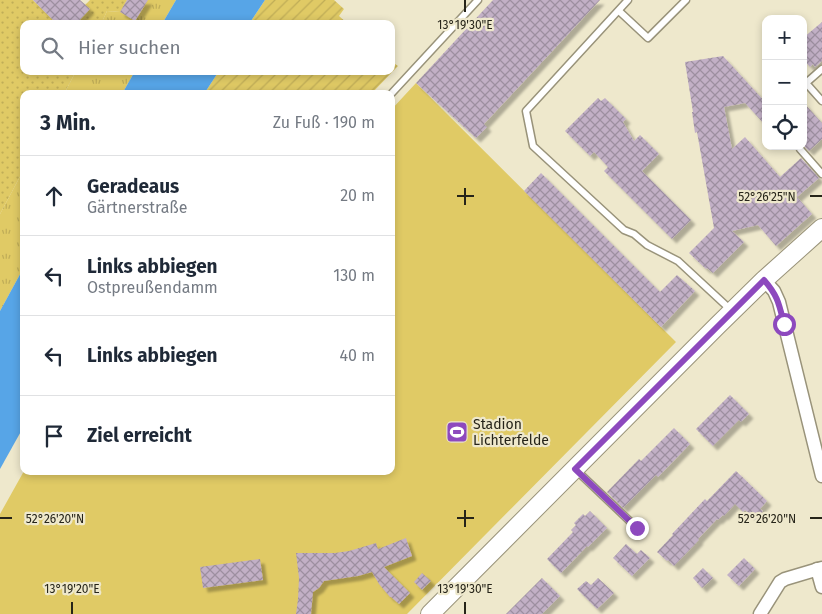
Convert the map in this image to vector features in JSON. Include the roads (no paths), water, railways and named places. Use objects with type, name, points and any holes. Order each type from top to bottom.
[{"type":"street","points":[[430,614],[764,280],[822,228]]},
{"type":"street","points":[[764,280],[774,291],[779,302],[822,476]]},
{"type":"street","points":[[760,614],[780,582],[785,579],[820,568],[822,587]]},
{"type":"lane","points":[[395,90],[478,0]]},
{"type":"lane","points":[[628,0],[526,111],[533,146],[624,230],[634,234],[647,245],[678,261],[733,311]]},
{"type":"lane","points":[[619,11],[648,38],[686,0]]},
{"type":"lane","points":[[822,69],[806,84],[822,101]]},
{"type":"lane","points":[[801,150],[822,174]]},
{"type":"lane","points":[[575,469],[637,528]]},
{"type":"water","points":[[176,0],[265,0],[252,20],[164,20]]},
{"type":"water","points":[[133,75],[216,75],[207,90],[124,90]]},
{"type":"water","points":[[20,274],[20,433],[0,469],[0,311]]},
{"type":"place","name":"Stadion Lichterfelde","points":[[457,432]]}]
